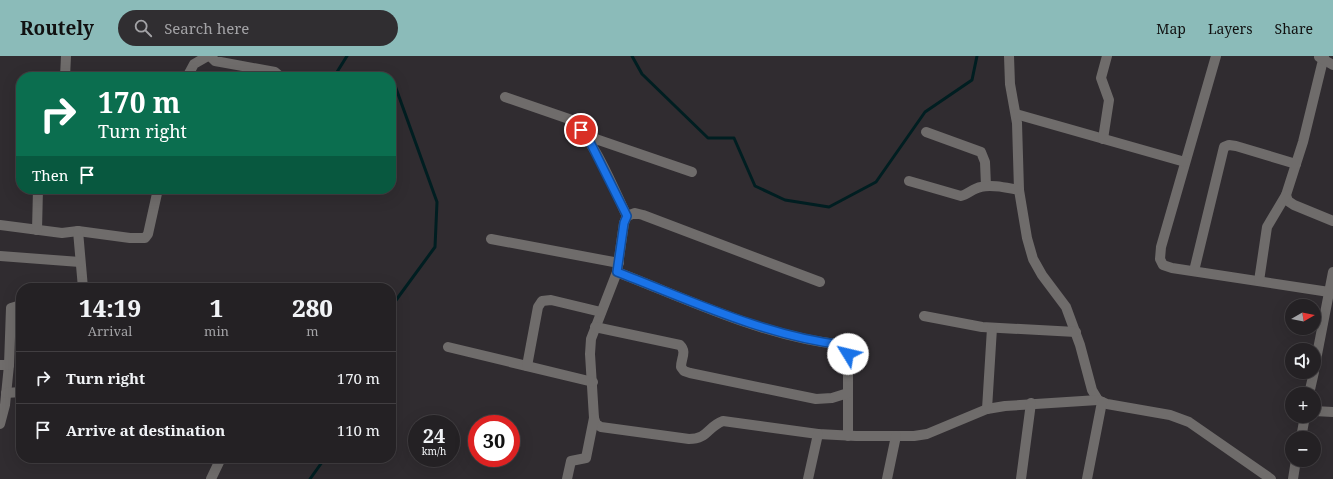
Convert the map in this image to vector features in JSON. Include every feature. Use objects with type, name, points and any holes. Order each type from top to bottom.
[{"type":"street","points":[[65,72],[66,56]]},
{"type":"street","points":[[190,72],[194,64],[209,56],[215,61],[275,72]]},
{"type":"street","points":[[1009,56],[1010,84],[1016,114],[1019,190],[1027,238],[1033,259],[1042,276],[1066,307],[1076,332],[1092,390],[1100,401],[1098,432],[1087,479]]},
{"type":"street","points":[[1103,138],[1109,100],[1101,78],[1107,56]]},
{"type":"street","points":[[1216,56],[1161,247],[1160,258],[1163,265],[1172,268],[1329,292]]},
{"type":"street","points":[[1259,281],[1267,227],[1286,195],[1296,164],[1321,57],[1333,65]]},
{"type":"street","points":[[506,97],[569,119],[587,136],[627,216]]},
{"type":"street","points":[[1016,114],[1185,162]]},
{"type":"street","points":[[926,132],[981,152],[985,162],[986,186]]},
{"type":"street","points":[[587,136],[692,172]]},
{"type":"street","points":[[1194,271],[1224,147],[1229,145],[1236,146],[1296,164]]},
{"type":"street","points":[[909,181],[961,196],[967,195],[980,187],[986,186],[1019,190]]},
{"type":"street","points":[[38,194],[38,230]]},
{"type":"street","points":[[0,225],[62,234],[78,231],[130,238],[147,237],[157,194]]},
{"type":"street","points":[[1286,195],[1288,201],[1294,205],[1333,221]]},
{"type":"street","points":[[567,479],[571,461],[586,458],[594,418],[593,382],[590,354],[595,327],[618,267],[624,223],[627,216],[635,213],[643,215],[820,282]]},
{"type":"street","points":[[78,231],[82,283]]},
{"type":"street","points":[[491,239],[618,267],[764,328],[806,340],[843,345],[847,348],[848,354],[848,436]]},
{"type":"street","points":[[0,256],[80,262]]},
{"type":"street","points":[[1319,343],[1333,272]]},
{"type":"street","points":[[527,366],[538,307],[542,301],[551,300],[601,312]]},
{"type":"street","points":[[0,424],[6,392],[4,365],[11,308],[16,306]]},
{"type":"street","points":[[924,316],[966,325],[992,328],[1076,332]]},
{"type":"street","points":[[595,327],[680,345],[684,354],[681,367],[684,371],[690,373],[816,400],[832,398],[848,393]]},
{"type":"street","points":[[987,409],[992,328]]},
{"type":"street","points":[[448,348],[593,382]]},
{"type":"street","points":[[6,392],[16,392]]},
{"type":"street","points":[[594,418],[596,424],[601,427],[689,439],[698,439],[704,436],[714,424],[723,421],[818,434],[848,436],[896,436],[927,434],[987,409],[1031,403],[1100,401],[1170,416],[1189,422],[1271,479]]},
{"type":"street","points":[[1020,479],[1031,403]]},
{"type":"street","points":[[1321,411],[1333,412]]},
{"type":"street","points":[[808,479],[818,434]]},
{"type":"street","points":[[887,479],[896,436]]},
{"type":"street","points":[[210,479],[218,463]]},
{"type":"street","points":[[1293,479],[1295,467]]},
{"type":"waterway","points":[[337,72],[347,56]]},
{"type":"waterway","points":[[632,56],[642,74],[708,138],[734,138],[755,186],[785,200],[829,207],[876,182],[925,112],[972,80],[977,56]]},
{"type":"waterway","points":[[396,88],[437,202],[435,247],[396,300]]},
{"type":"waterway","points":[[310,479],[321,463]]},
{"type":"route","points":[[581,130],[587,136],[627,216],[624,223],[617,272],[764,328],[824,344],[843,345],[847,348],[848,354]]}]
